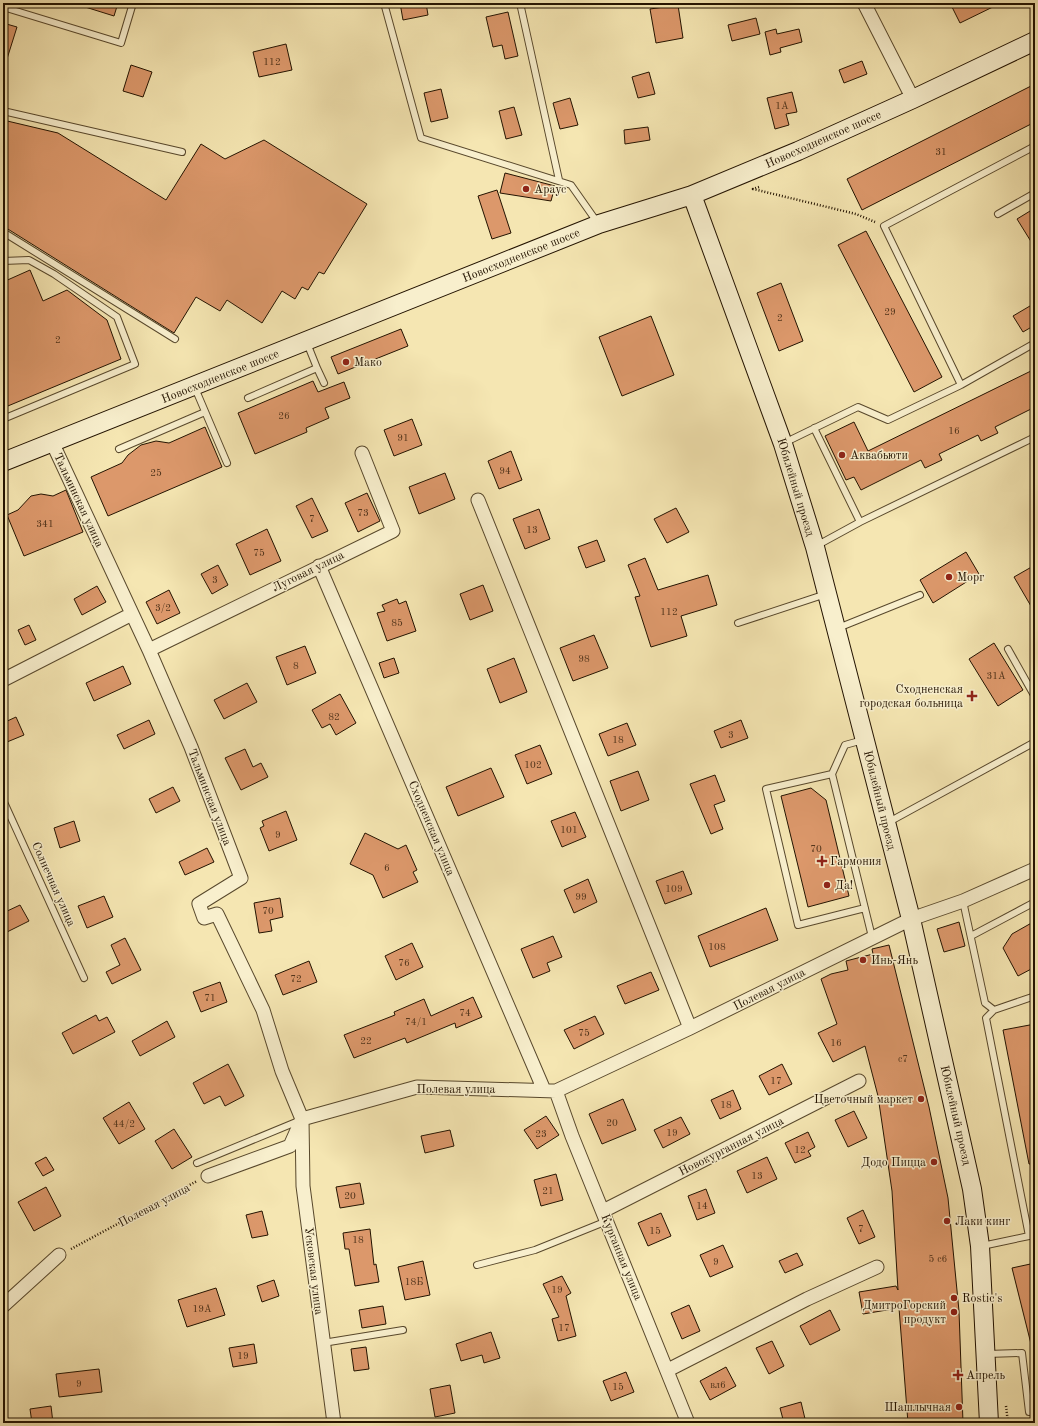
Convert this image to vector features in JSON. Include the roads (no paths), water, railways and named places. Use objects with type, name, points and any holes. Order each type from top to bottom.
[{"type":"main road","name":"Новосходненское шоссе","points":[[3,462],[599,224],[692,195],[798,151],[913,99],[1035,41]]},
{"type":"main road","name":"Юбилейный проезд","points":[[692,195],[783,444],[815,547],[911,919],[966,1157],[980,1246],[989,1423]]},
{"type":"street","points":[[864,3],[913,99]]},
{"type":"street","name":"Тальминская улица","points":[[52,442],[149,650],[191,747],[241,878],[199,904],[204,918],[217,914],[263,1010],[282,1071],[302,1119]]},
{"type":"street","name":"Луговая улица","points":[[149,650],[393,531],[362,453]]},
{"type":"street","points":[[478,500],[690,1028]]},
{"type":"street","name":"Сходненская улица","points":[[319,566],[550,1091]]},
{"type":"street","points":[[3,680],[132,614]]},
{"type":"street","name":"Полевая улица","points":[[302,1119],[417,1087],[550,1091],[690,1028],[911,919],[964,901],[1035,869]]},
{"type":"street","name":"Новокурганная улица","points":[[605,1216],[859,1081]]},
{"type":"street","name":"Курганная улица","points":[[550,1091],[605,1216],[688,1423]]},
{"type":"street","points":[[208,1176],[290,1146],[302,1119]]},
{"type":"street","name":"Усковская улица","points":[[302,1119],[303,1186],[334,1423]]},
{"type":"street","points":[[3,1306],[59,1255]]},
{"type":"street","points":[[668,1370],[807,1299],[877,1267]]},
{"type":"lane","points":[[3,7],[121,42],[133,3]]},
{"type":"lane","points":[[384,3],[421,138],[571,185],[599,224]]},
{"type":"lane","points":[[520,3],[559,180]]},
{"type":"lane","points":[[3,111],[182,152]]},
{"type":"lane","points":[[961,384],[884,226],[1035,146]]},
{"type":"lane","points":[[998,214],[1035,193]]},
{"type":"lane","points":[[3,232],[175,339]]},
{"type":"lane","points":[[3,261],[29,260],[54,274],[117,317],[135,364],[3,419]]},
{"type":"lane","points":[[306,342],[324,384]]},
{"type":"lane","points":[[783,444],[858,407],[888,420],[961,384],[1035,343]]},
{"type":"lane","points":[[248,398],[317,368]]},
{"type":"lane","points":[[194,386],[227,462]]},
{"type":"lane","points":[[120,449],[205,412]]},
{"type":"lane","points":[[814,428],[860,522]]},
{"type":"lane","points":[[815,547],[860,522],[1035,437]]},
{"type":"lane","points":[[738,623],[827,594]]},
{"type":"lane","points":[[836,629],[920,595]]},
{"type":"lane","points":[[1008,649],[1035,697]]},
{"type":"lane","points":[[865,740],[845,744],[832,774],[872,937]]},
{"type":"lane","points":[[886,823],[1035,742]]},
{"type":"lane","points":[[832,774],[766,789],[798,924],[864,908]]},
{"type":"lane","name":"Солнечная улица","points":[[3,800],[84,978]]},
{"type":"lane","points":[[964,901],[985,1003],[994,1010]]},
{"type":"lane","points":[[971,936],[1035,902]]},
{"type":"lane","points":[[980,1246],[1032,1236],[986,1018],[994,1010],[1035,996]]},
{"type":"lane","points":[[197,1163],[302,1119]]},
{"type":"lane","points":[[477,1265],[535,1250],[605,1216]]},
{"type":"lane","points":[[323,1343],[403,1330]]},
{"type":"lane","points":[[986,1354],[1022,1353],[1029,1412]]},
{"type":"place","name":"Араус","points":[[526,189]]},
{"type":"place","name":"Мако","points":[[346,362]]},
{"type":"place","name":"Аквабьюти","points":[[842,455]]},
{"type":"place","name":"Морг","points":[[949,577]]},
{"type":"place","name":"Сходненская городская больница","points":[[972,696]]},
{"type":"place","name":"Гармония","points":[[822,861]]},
{"type":"place","name":"Да!","points":[[827,885]]},
{"type":"place","name":"Инь-Янь","points":[[863,960]]},
{"type":"place","name":"Цветочный маркет","points":[[921,1099]]},
{"type":"place","name":"Додо Пицца","points":[[934,1162]]},
{"type":"place","name":"Лаки кинг","points":[[947,1221]]},
{"type":"place","name":"Rostic's","points":[[954,1298]]},
{"type":"place","name":"ДмитроГорский продукт","points":[[954,1312]]},
{"type":"place","name":"Апрель","points":[[958,1375]]},
{"type":"place","name":"Шашлычная","points":[[959,1407]]}]
